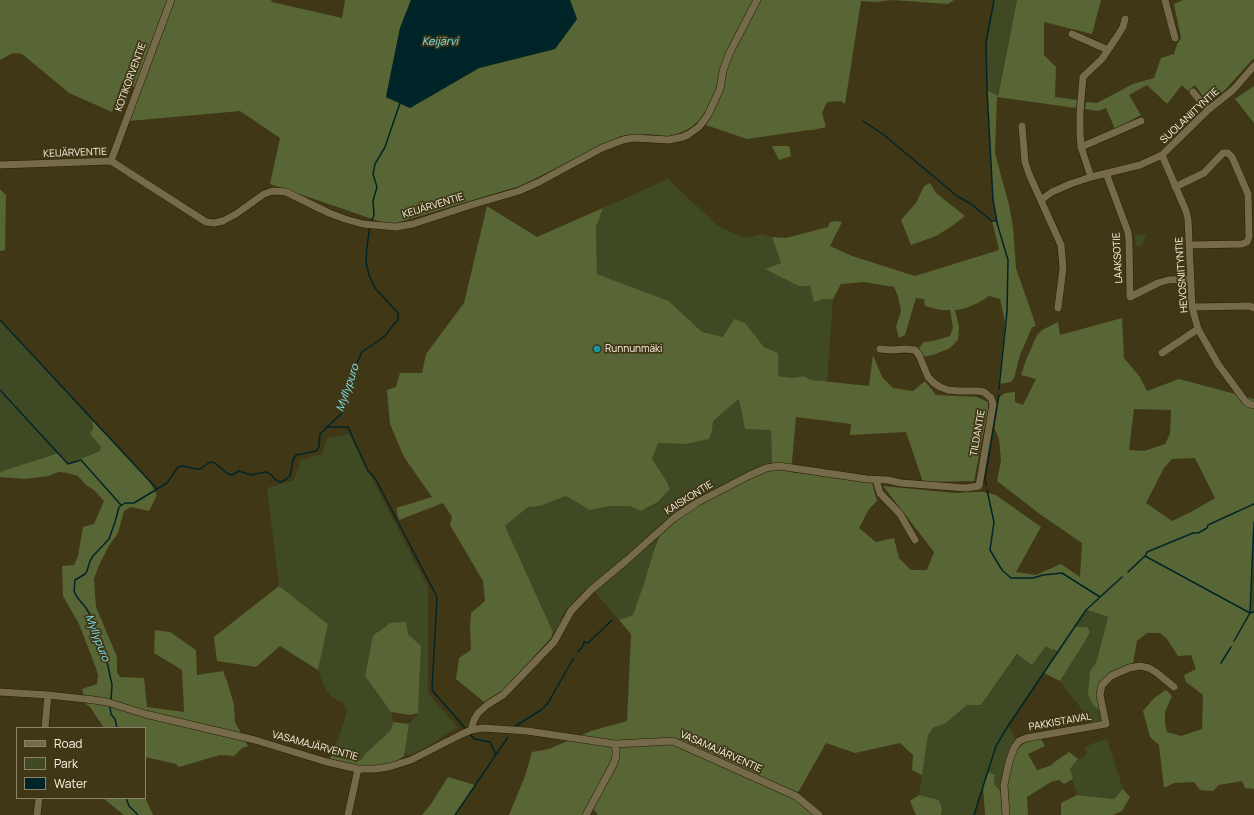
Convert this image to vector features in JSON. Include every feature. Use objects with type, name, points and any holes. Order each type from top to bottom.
[{"type":"street","name":"KOTIKORVENTIE","points":[[111,161],[171,0]]},
{"type":"street","name":"KEIJÄRVENTIE","points":[[0,165],[111,161],[206,222],[214,223],[223,221],[236,214],[264,194],[274,191],[286,192],[329,213],[363,224],[396,227],[413,224],[519,191],[539,182],[602,148],[623,140],[633,138],[668,140],[683,137],[689,134],[699,127],[708,115],[720,90],[722,70],[757,0]]},
{"type":"street","points":[[1166,0],[1175,38]]},
{"type":"street","points":[[1090,177],[1081,146],[1080,112],[1083,77],[1102,59],[1123,27],[1125,20]]},
{"type":"street","points":[[1072,34],[1108,50]]},
{"type":"street","name":"SUOLANIITYNTIE","points":[[1041,200],[1061,188],[1090,177],[1140,165],[1162,155],[1208,110],[1233,90],[1254,66]]},
{"type":"street","points":[[1193,92],[1208,110]]},
{"type":"street","points":[[1081,146],[1141,121]]},
{"type":"street","points":[[1022,126],[1025,162],[1033,185],[1061,245],[1063,268],[1058,308]]},
{"type":"street","points":[[1175,187],[1204,173],[1224,154],[1228,153],[1232,157],[1248,194],[1249,237],[1247,242],[1242,244],[1190,245]]},
{"type":"street","name":"HEVOSNIITYNTIE","points":[[1162,155],[1188,219],[1192,307],[1198,329],[1218,364],[1246,402],[1252,405]]},
{"type":"street","name":"LAAKSOTIE","points":[[1106,173],[1128,232],[1130,297],[1158,283],[1168,280],[1190,279]]},
{"type":"street","points":[[1192,307],[1250,306],[1254,308]]},
{"type":"street","points":[[1162,353],[1198,329]]},
{"type":"street","name":"TILDANTIE","points":[[880,349],[915,350],[919,355],[928,377],[940,387],[948,390],[984,392],[991,398],[993,404],[979,486]]},
{"type":"street","name":"KAISKONTIE","points":[[471,730],[478,713],[487,705],[503,695],[554,642],[571,611],[591,590],[674,518],[689,508],[758,471],[779,466],[901,483],[966,488],[979,486]]},
{"type":"street","points":[[876,480],[880,493],[900,514],[915,540]]},
{"type":"street","name":"PAKKISTAIVAL","points":[[1006,815],[1004,784],[1009,762],[1014,748],[1019,742],[1026,738],[1106,724],[1100,695],[1102,685],[1111,676],[1129,668],[1140,666],[1149,668],[1174,687]]},
{"type":"street","name":"VASAMAJÄRVENTIE","points":[[0,692],[48,695],[107,702],[145,714],[255,740],[327,762],[358,769],[389,767],[411,760],[450,739],[471,730],[483,728],[527,731],[614,744],[673,741],[796,796],[819,815]]},
{"type":"street","points":[[45,727],[48,695]]},
{"type":"street","points":[[586,815],[613,765],[616,757],[614,744]]},
{"type":"street","points":[[348,815],[358,769]]},
{"type":"street","points":[[37,815],[39,799]]},
{"type":"green space","points":[[0,0],[271,0],[272,2],[342,18],[345,0],[411,0],[400,28],[386,97],[410,108],[479,68],[555,49],[577,19],[570,0],[892,0],[876,2],[861,1],[845,104],[841,101],[827,102],[822,113],[826,127],[747,139],[697,122],[690,128],[671,137],[649,134],[621,136],[520,186],[390,225],[270,184],[280,138],[240,111],[129,121],[140,89],[122,82],[112,112],[69,93],[22,54],[13,53],[0,60]]},
{"type":"green space","points":[[892,0],[954,0],[948,4]]},
{"type":"green space","points":[[993,0],[1017,0],[997,97],[987,90],[986,43]]},
{"type":"green space","points":[[1017,0],[1101,0],[1092,34],[1044,22],[1044,55],[1056,67],[1055,97],[1077,100],[1076,108],[997,97],[995,153],[1009,205],[1013,227],[1016,268],[1036,326],[1032,327],[1020,355],[1014,378],[1011,382],[999,384],[1005,322],[1000,299],[989,296],[978,303],[963,309],[955,310],[959,327],[958,340],[950,348],[933,355],[923,357],[919,348],[924,342],[950,336],[953,328],[950,310],[941,310],[925,306],[924,299],[916,298],[905,335],[899,338],[896,327],[901,311],[898,296],[894,287],[864,282],[841,284],[833,299],[822,299],[814,302],[810,286],[799,286],[765,269],[781,263],[772,237],[786,238],[828,227],[830,222],[836,221],[842,222],[830,246],[852,256],[915,276],[999,249],[992,221],[997,220],[993,200],[987,90],[998,96]]},
{"type":"green space","points":[[1183,0],[1254,0],[1254,58],[1224,91],[1210,100],[1204,98],[1195,85],[1188,91],[1182,85],[1167,104],[1147,85],[1129,95],[1141,115],[1115,129],[1106,108],[1098,111],[1085,109],[1086,102],[1097,103],[1133,84],[1154,78],[1161,58],[1174,54],[1177,44],[1181,38],[1174,4]]},
{"type":"green space","points":[[1254,86],[1254,123],[1235,99]]},
{"type":"green space","points":[[772,146],[789,146],[791,156],[779,160]]},
{"type":"green space","points":[[668,179],[718,226],[745,238],[762,234],[772,237],[781,263],[765,269],[806,286],[810,286],[822,299],[833,299],[827,382],[812,380],[803,376],[793,378],[778,376],[778,353],[764,347],[745,323],[723,337],[702,332],[669,301],[597,274],[596,227],[603,208]]},
{"type":"green space","points":[[930,183],[936,193],[965,216],[936,236],[911,245],[901,220],[916,203],[924,186]]},
{"type":"green space","points":[[0,189],[6,195],[5,250],[0,251]]},
{"type":"green space","points":[[487,206],[537,237],[603,208],[596,227],[597,274],[669,301],[702,332],[723,337],[734,319],[745,323],[764,347],[778,353],[778,376],[793,378],[803,376],[812,380],[869,386],[873,355],[882,377],[893,388],[913,391],[925,381],[936,395],[977,397],[988,402],[988,410],[974,481],[923,482],[906,432],[850,435],[851,424],[796,417],[791,472],[872,483],[877,501],[869,509],[859,528],[876,542],[894,538],[899,558],[911,570],[927,570],[934,552],[883,486],[955,493],[984,492],[996,495],[1041,527],[1016,572],[1036,575],[1061,564],[1080,577],[1082,543],[1041,515],[997,481],[1001,460],[999,439],[994,427],[998,398],[1005,393],[1015,392],[1015,402],[1023,405],[1036,379],[1021,375],[1026,360],[1037,335],[1042,330],[1058,322],[1060,335],[1122,318],[1124,358],[1140,377],[1147,391],[1179,379],[1254,399],[1254,522],[1250,613],[1254,612],[1254,789],[1245,788],[1242,781],[1219,785],[1213,791],[1200,790],[1194,782],[1174,783],[1164,788],[1159,745],[1150,737],[1143,711],[1154,698],[1166,690],[1172,696],[1165,712],[1167,732],[1181,736],[1202,729],[1203,695],[1186,682],[1184,675],[1196,669],[1191,655],[1178,656],[1167,639],[1160,633],[1147,633],[1137,641],[1133,663],[1110,672],[1099,683],[1099,710],[1093,705],[1088,694],[1090,671],[1096,663],[1108,617],[1087,610],[1075,627],[1087,627],[1090,632],[1060,681],[1044,673],[1058,652],[1054,649],[1052,650],[1046,646],[1032,665],[1017,654],[981,705],[967,705],[946,723],[933,728],[928,735],[922,775],[912,770],[913,755],[900,743],[855,753],[826,743],[795,798],[815,815],[598,815],[589,804],[583,815],[509,815],[525,776],[532,752],[549,749],[591,731],[627,721],[631,634],[619,620],[633,615],[654,550],[667,518],[686,505],[754,469],[772,463],[771,430],[745,429],[739,399],[713,422],[709,439],[685,444],[658,443],[652,459],[670,489],[658,502],[641,511],[630,506],[610,506],[590,510],[566,496],[540,506],[528,507],[505,526],[553,632],[551,638],[503,690],[484,702],[456,679],[459,658],[471,650],[471,613],[485,601],[483,581],[450,525],[452,517],[443,503],[399,520],[396,508],[432,497],[404,457],[390,424],[387,390],[396,387],[400,373],[422,373],[426,354],[464,303]],"holes":[[[1134,409],[1171,410],[1170,434],[1165,444],[1144,451],[1129,450]],[[1195,458],[1215,498],[1172,521],[1146,503],[1164,468],[1172,459]]]},
{"type":"green space","points":[[1146,234],[1143,244],[1135,247],[1136,241],[1134,235]]},
{"type":"green space","points":[[0,320],[92,419],[93,428],[90,434],[101,447],[101,451],[68,464],[57,453],[0,472]]},
{"type":"green space","points":[[739,399],[771,430],[772,463],[754,469],[686,505],[667,518],[654,550],[633,615],[619,620],[590,586],[582,592],[563,614],[558,628],[553,632],[505,526],[528,507],[540,506],[566,496],[590,510],[610,506],[630,506],[641,511],[658,503],[670,489],[652,459],[658,443],[685,444],[712,431],[713,423],[723,412]]},
{"type":"green space","points":[[92,419],[149,481],[157,495],[149,511],[131,507],[124,511],[118,533],[110,544],[99,565],[94,579],[96,607],[117,657],[117,673],[120,677],[144,678],[147,707],[184,712],[182,670],[154,653],[155,630],[170,632],[196,650],[197,675],[223,671],[227,681],[234,705],[235,722],[248,746],[242,748],[234,756],[220,755],[179,767],[176,764],[146,757],[146,727],[103,727],[90,707],[86,704],[82,689],[97,684],[98,676],[79,624],[63,596],[62,566],[74,565],[78,556],[83,527],[94,524],[104,501],[78,476],[68,473],[59,472],[48,476],[25,479],[0,477],[0,472],[58,453],[68,464],[100,451],[101,447],[90,434],[93,428]]},
{"type":"green space","points":[[349,434],[428,587],[428,693],[458,728],[447,733],[437,741],[410,756],[404,753],[409,724],[418,713],[421,646],[408,634],[390,623],[373,635],[365,676],[391,712],[393,722],[391,730],[366,753],[361,760],[356,761],[331,756],[347,711],[342,702],[331,697],[323,684],[318,670],[328,624],[279,586],[267,488],[294,480],[301,460],[322,454],[327,438]]},
{"type":"green space","points":[[1254,522],[1254,612],[1250,613]]},
{"type":"green space","points":[[279,586],[328,624],[318,670],[280,646],[256,667],[217,661],[214,637]]},
{"type":"green space","points":[[1086,610],[1108,617],[1096,663],[1090,671],[1093,705],[1099,710],[1102,717],[1100,721],[1093,724],[1060,681],[1090,632],[1075,628]]},
{"type":"green space","points":[[406,622],[408,634],[421,646],[418,713],[410,715],[391,712],[365,676],[373,635],[390,623]]},
{"type":"green space","points":[[1046,646],[1059,652],[1008,726],[1016,739],[1006,768],[1001,792],[994,784],[988,772],[974,815],[941,815],[942,809],[939,800],[919,795],[928,734],[933,728],[946,723],[967,705],[981,705],[1018,654]]},
{"type":"green space","points":[[393,722],[409,724],[404,756],[395,762],[387,765],[355,765],[329,760],[331,756],[356,761],[361,760],[366,753],[391,730]]},
{"type":"green space","points":[[1041,739],[1045,746],[1028,754],[1037,770],[1050,766],[1069,752],[1078,759],[1070,769],[1073,779],[1064,784],[1059,780],[1051,782],[1027,797],[1028,815],[1008,815],[1006,785],[1016,750],[1027,741]]},
{"type":"green space","points":[[1107,739],[1123,789],[1114,799],[1077,795],[1070,769],[1078,759],[1083,758],[1087,752],[1085,748],[1091,744]]},
{"type":"green space","points":[[988,772],[995,775],[994,784],[1001,792],[1002,815],[985,815],[983,786]]},
{"type":"green space","points":[[448,777],[475,785],[455,815],[422,815],[431,804]]},
{"type":"green space","points":[[1123,789],[1130,797],[1122,811],[1113,815],[1061,815],[1061,803],[1077,795],[1114,799]]},
{"type":"green space","points":[[919,795],[939,800],[942,809],[941,815],[916,815],[910,801]]},
{"type":"green space","points":[[104,799],[146,799],[153,815],[124,815]]},
{"type":"water","name":"Keijärvi","points":[[411,0],[570,0],[577,19],[555,49],[479,68],[410,108],[386,97],[400,28]]},
{"type":"waterway","points":[[994,0],[986,43],[993,200],[997,222]]},
{"type":"waterway","name":"Myllypuro","points":[[371,222],[374,215],[373,201],[377,187],[373,174],[375,164],[385,147],[400,103]]},
{"type":"waterway","points":[[863,121],[884,135],[957,196],[971,204],[992,221],[997,221]]},
{"type":"waterway","points":[[997,223],[1008,260],[1007,312],[999,389]]},
{"type":"waterway","name":"Myllypuro","points":[[111,701],[112,685],[108,666],[94,632],[92,618],[74,591],[75,580],[85,574],[93,556],[109,539],[119,507],[125,503],[134,503],[167,483],[178,467],[183,466],[200,469],[210,462],[215,463],[228,474],[232,475],[239,471],[251,475],[265,472],[269,473],[280,482],[290,476],[293,460],[296,455],[316,451],[319,447],[320,434],[342,413],[353,372],[362,352],[385,336],[398,320],[398,313],[375,288],[369,275],[366,262],[370,227]]},
{"type":"waterway","points":[[0,320],[157,489]]},
{"type":"waterway","points":[[0,390],[68,464],[81,460],[121,505]]},
{"type":"waterway","points":[[986,485],[985,479],[999,395]]},
{"type":"waterway","points":[[326,427],[348,427],[368,471],[375,478],[437,597],[432,690],[465,728]]},
{"type":"waterway","points":[[987,490],[994,522],[990,550],[1002,570],[1011,578],[1033,578],[1043,575],[1062,573],[1100,597]]},
{"type":"waterway","points":[[1128,572],[1145,556],[1147,552],[1193,533],[1198,533],[1207,528],[1208,525],[1254,504]]},
{"type":"waterway","points":[[1234,641],[1250,613],[1254,522]]},
{"type":"waterway","points":[[1145,556],[1250,613],[1254,612]]},
{"type":"waterway","points":[[974,815],[996,746],[1008,726],[1086,610],[1122,577]]},
{"type":"waterway","points":[[578,652],[583,646],[584,642],[588,643],[612,620]]},
{"type":"waterway","points":[[1221,663],[1231,647]]},
{"type":"waterway","points":[[514,727],[541,710],[548,703],[573,659]]},
{"type":"waterway","name":"Myllypuro","points":[[110,707],[111,714],[115,719],[117,727]]},
{"type":"waterway","points":[[470,734],[474,739],[490,742],[496,755]]},
{"type":"waterway","points":[[455,815],[508,737]]},
{"type":"waterway","name":"Myllypuro","points":[[126,799],[129,806],[138,815]]},
{"type":"place","name":"Runnunmäki","points":[[597,349]]}]
